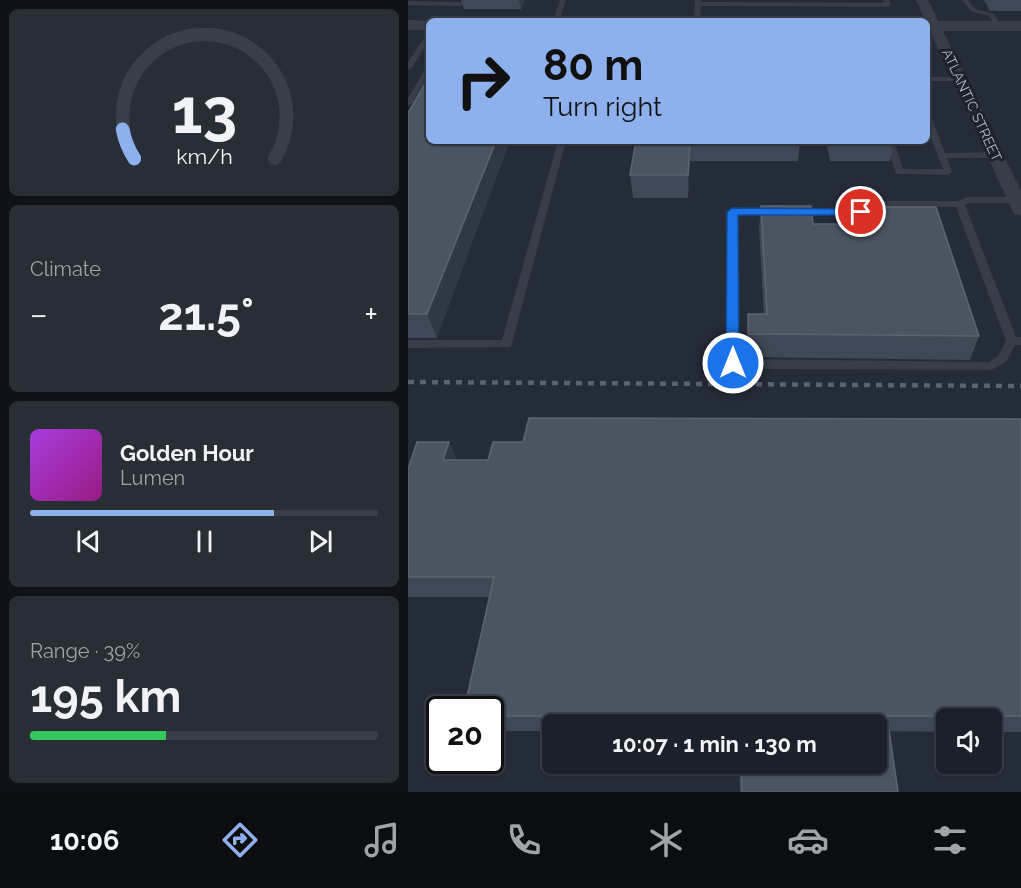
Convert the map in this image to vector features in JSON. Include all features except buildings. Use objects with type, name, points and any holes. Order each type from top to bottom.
[{"type":"street","name":"ATLANTIC STREET","points":[[922,0],[928,18]]},
{"type":"street","points":[[408,25],[426,25]]},
{"type":"street","name":"ATLANTIC STREET","points":[[931,26],[1017,195]]},
{"type":"street","points":[[931,26],[1021,26]]},
{"type":"lane","points":[[557,18],[563,0]]},
{"type":"lane","points":[[697,18],[698,2],[888,5],[886,0]]},
{"type":"lane","points":[[965,0],[973,10],[992,15],[998,26]]},
{"type":"lane","points":[[414,2],[460,4]]},
{"type":"lane","points":[[408,67],[426,40]]},
{"type":"lane","points":[[408,104],[426,74]]},
{"type":"lane","points":[[930,79],[958,79]]},
{"type":"lane","points":[[891,144],[899,172],[948,172],[930,125]]},
{"type":"lane","points":[[408,344],[507,344],[561,144]]},
{"type":"lane","points":[[942,156],[995,155]]},
{"type":"lane","points":[[877,204],[960,204],[967,200],[1017,195]]},
{"type":"lane","points":[[861,212],[732,212],[733,363],[750,365],[991,366],[1002,359],[1016,341],[960,204]]},
{"type":"railway","points":[[408,382],[1021,386]]},
{"type":"route","points":[[733,363],[732,212],[861,212]]}]
